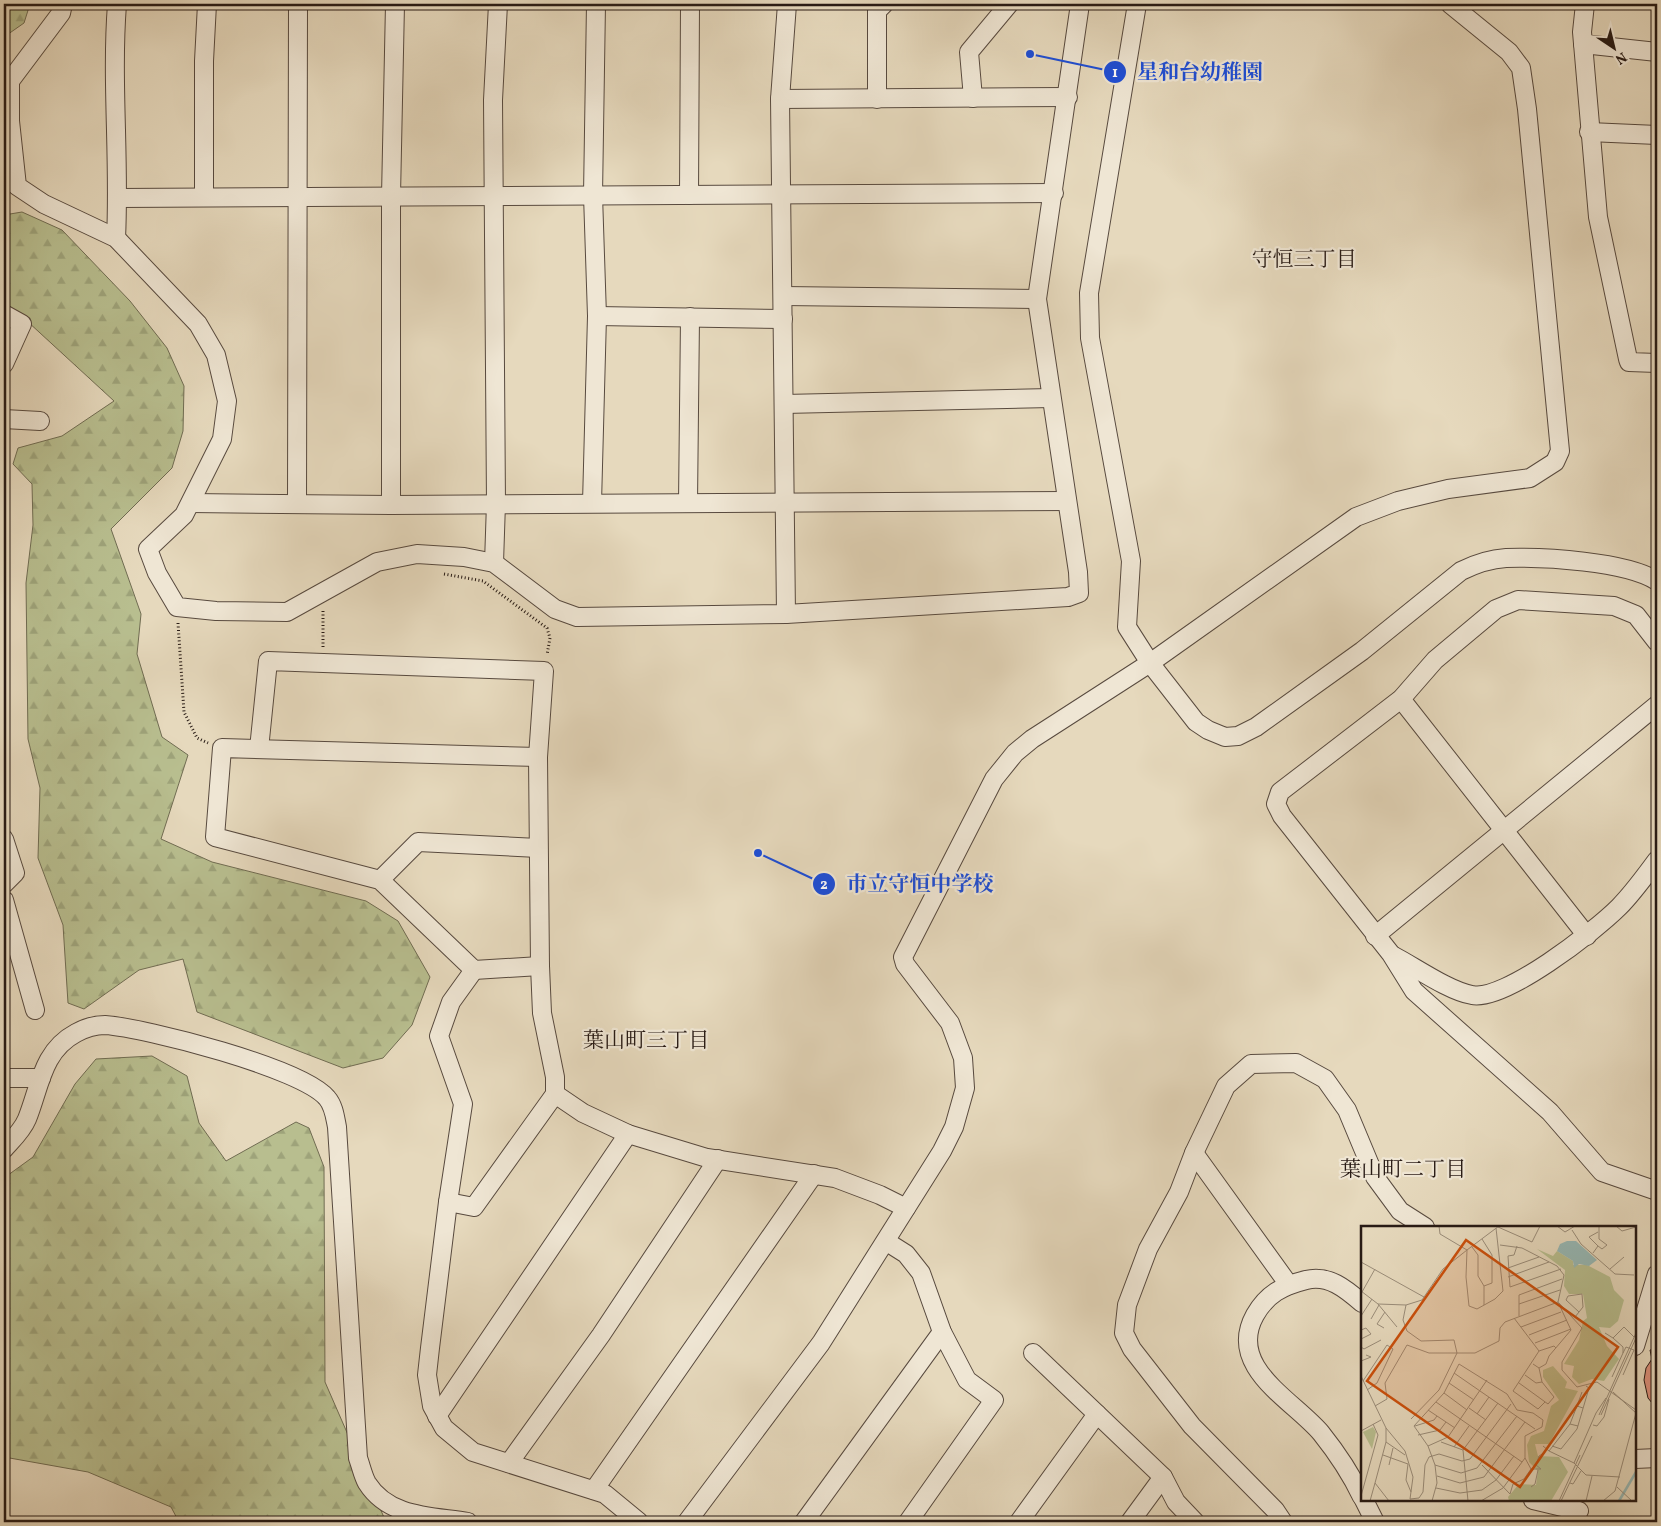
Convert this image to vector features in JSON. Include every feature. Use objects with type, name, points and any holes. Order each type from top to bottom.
[{"type":"street","points":[[63,4],[61,13],[10,81],[10,188],[116,238],[198,324],[216,356],[226,401],[222,439],[191,503],[184,515],[148,549],[157,573],[176,607],[216,612],[287,612],[377,562],[417,554],[464,557],[494,563],[554,608],[577,617],[786,614],[958,605],[1074,596],[1079,593],[1080,588],[1050,398],[1037,299],[1068,97],[1080,4]]},
{"type":"street","points":[[116,238],[118,198],[114,50],[117,4]]},
{"type":"street","points":[[204,197],[204,61],[207,4]]},
{"type":"street","points":[[296,503],[298,4]]},
{"type":"street","points":[[391,505],[391,196],[395,4]]},
{"type":"street","points":[[494,563],[496,503],[493,100],[498,4]]},
{"type":"street","points":[[592,503],[597,316],[593,195],[596,4]]},
{"type":"street","points":[[690,4],[690,195]]},
{"type":"street","points":[[786,614],[780,100],[787,4]]},
{"type":"street","points":[[877,99],[877,11],[884,4]]},
{"type":"street","points":[[973,98],[969,52],[1009,4]]},
{"type":"street","points":[[1137,4],[1089,294],[1090,338],[1131,561],[1127,627],[1150,662],[1196,722],[1208,730],[1225,737],[1238,736],[1256,727],[1362,651],[1462,571],[1476,564],[1504,558],[1563,561],[1623,568],[1657,581]]},
{"type":"street","points":[[688,1522],[821,1343],[838,1313],[887,1242],[942,1151],[954,1127],[965,1088],[963,1058],[950,1023],[905,964],[904,956],[994,779],[1015,753],[1032,739],[1150,662],[1356,517],[1398,501],[1448,489],[1530,478],[1555,462],[1560,451],[1527,109],[1521,68],[1509,52],[1450,4]]},
{"type":"street","points":[[1586,4],[1584,44],[1589,132],[1598,218],[1629,362],[1637,364],[1657,363]]},
{"type":"street","points":[[1584,44],[1657,52]]},
{"type":"street","points":[[780,100],[1068,97]]},
{"type":"street","points":[[1589,132],[1657,135]]},
{"type":"street","points":[[118,198],[1054,193]]},
{"type":"street","points":[[783,296],[1037,299]]},
{"type":"street","points":[[4,314],[22,324],[4,364]]},
{"type":"street","points":[[597,316],[783,319]]},
{"type":"street","points":[[688,503],[690,317]]},
{"type":"street","points":[[784,404],[1050,398]]},
{"type":"street","points":[[4,419],[40,421]]},
{"type":"street","points":[[191,503],[391,505],[496,503],[1067,502]]},
{"type":"street","points":[[1657,642],[1636,615],[1614,606],[1518,600],[1496,609],[1435,660],[1401,699],[1280,792],[1276,804],[1282,816],[1391,954],[1414,991],[1550,1112],[1602,1172],[1657,1191]]},
{"type":"street","points":[[259,749],[268,661],[544,671],[538,757],[540,966],[542,1013],[554,1077],[555,1094],[474,1207],[448,1202]]},
{"type":"street","points":[[1401,699],[1586,936]]},
{"type":"street","points":[[1375,936],[1657,706]]},
{"type":"street","points":[[538,757],[222,748],[215,837],[380,880],[474,970],[540,966]]},
{"type":"street","points":[[4,839],[16,873],[4,884]]},
{"type":"street","points":[[380,880],[418,842],[538,848]]},
{"type":"street","points":[[1391,954],[1445,984],[1473,996],[1507,989],[1586,936],[1619,906],[1657,860]]},
{"type":"street","points":[[4,900],[35,1010]]},
{"type":"street","points":[[474,970],[451,1002],[439,1036],[463,1104],[448,1202],[428,1375],[432,1406],[444,1428],[473,1452],[605,1494],[639,1522]]},
{"type":"street","points":[[4,1149],[27,1120],[48,1056],[61,1043],[89,1027],[103,1025],[133,1028],[211,1048],[297,1078],[327,1098],[333,1109],[337,1127],[358,1458],[366,1482],[381,1501],[402,1512],[468,1522]]},
{"type":"street","points":[[1283,1522],[1275,1510],[1192,1426],[1132,1349],[1124,1333],[1127,1305],[1148,1249],[1180,1192],[1194,1152],[1226,1086],[1251,1064],[1296,1063],[1324,1079],[1347,1110],[1375,1177],[1400,1211],[1424,1226]]},
{"type":"street","points":[[4,1078],[41,1078]]},
{"type":"street","points":[[555,1094],[583,1113],[628,1134],[718,1159],[814,1174],[849,1182],[906,1208]]},
{"type":"street","points":[[437,1416],[628,1134]]},
{"type":"street","points":[[1194,1152],[1289,1285]]},
{"type":"street","points":[[509,1463],[601,1335],[718,1159]]},
{"type":"street","points":[[594,1490],[814,1174]]},
{"type":"street","points":[[887,1242],[906,1254],[921,1273],[942,1332],[967,1380],[994,1400],[908,1522]]},
{"type":"street","points":[[1636,1343],[1657,1274]]},
{"type":"street","points":[[1361,1302],[1346,1288],[1317,1277],[1289,1285],[1263,1300],[1249,1326],[1248,1351],[1265,1381],[1320,1432],[1350,1473],[1361,1494]]},
{"type":"street","points":[[804,1522],[942,1332]]},
{"type":"street","points":[[1033,1353],[1163,1477],[1176,1502],[1195,1522]]},
{"type":"street","points":[[1019,1522],[1096,1414]]},
{"type":"street","points":[[1636,1459],[1657,1458]]},
{"type":"street","points":[[1130,1522],[1163,1477]]},
{"type":"street","points":[[1364,1501],[1375,1522]]},
{"type":"street","points":[[1538,1501],[1580,1511]]},
{"type":"path","points":[[442,574],[483,581],[547,628],[550,638],[544,671]]},
{"type":"path","points":[[324,663],[323,611],[327,606]]},
{"type":"path","points":[[176,607],[184,712],[197,738],[222,748]]},
{"type":"green space","points":[[4,4],[30,4],[24,23],[4,37]]},
{"type":"green space","points":[[22,212],[62,230],[130,301],[167,348],[184,386],[183,431],[172,468],[111,529],[141,614],[137,654],[162,737],[188,755],[161,839],[212,862],[366,901],[398,921],[430,977],[412,1025],[383,1058],[343,1068],[197,1012],[183,959],[139,970],[84,1009],[68,1003],[63,925],[38,858],[40,788],[28,739],[26,583],[33,525],[32,484],[13,464],[18,448],[62,436],[114,401],[27,321],[4,343],[4,215]]},
{"type":"green space","points":[[152,1056],[187,1076],[199,1123],[226,1161],[296,1122],[309,1128],[324,1167],[325,1382],[386,1522],[179,1522],[171,1507],[88,1472],[4,1457],[4,1178],[33,1157],[75,1084],[96,1059]]},
{"type":"building","points":[[1657,1349],[1657,1409],[1648,1398],[1644,1380],[1646,1368],[1652,1359],[1650,1350]]},
{"type":"place","name":"星和台幼稚園","points":[[1030,54]]},
{"type":"place","name":"市立守恒中学校","points":[[758,853]]},
{"type":"district","name":"守恒三丁目","points":[[1304,260]]},
{"type":"district","name":"葉山町三丁目","points":[[646,1041]]},
{"type":"district","name":"葉山町二丁目","points":[[1403,1170]]}]
